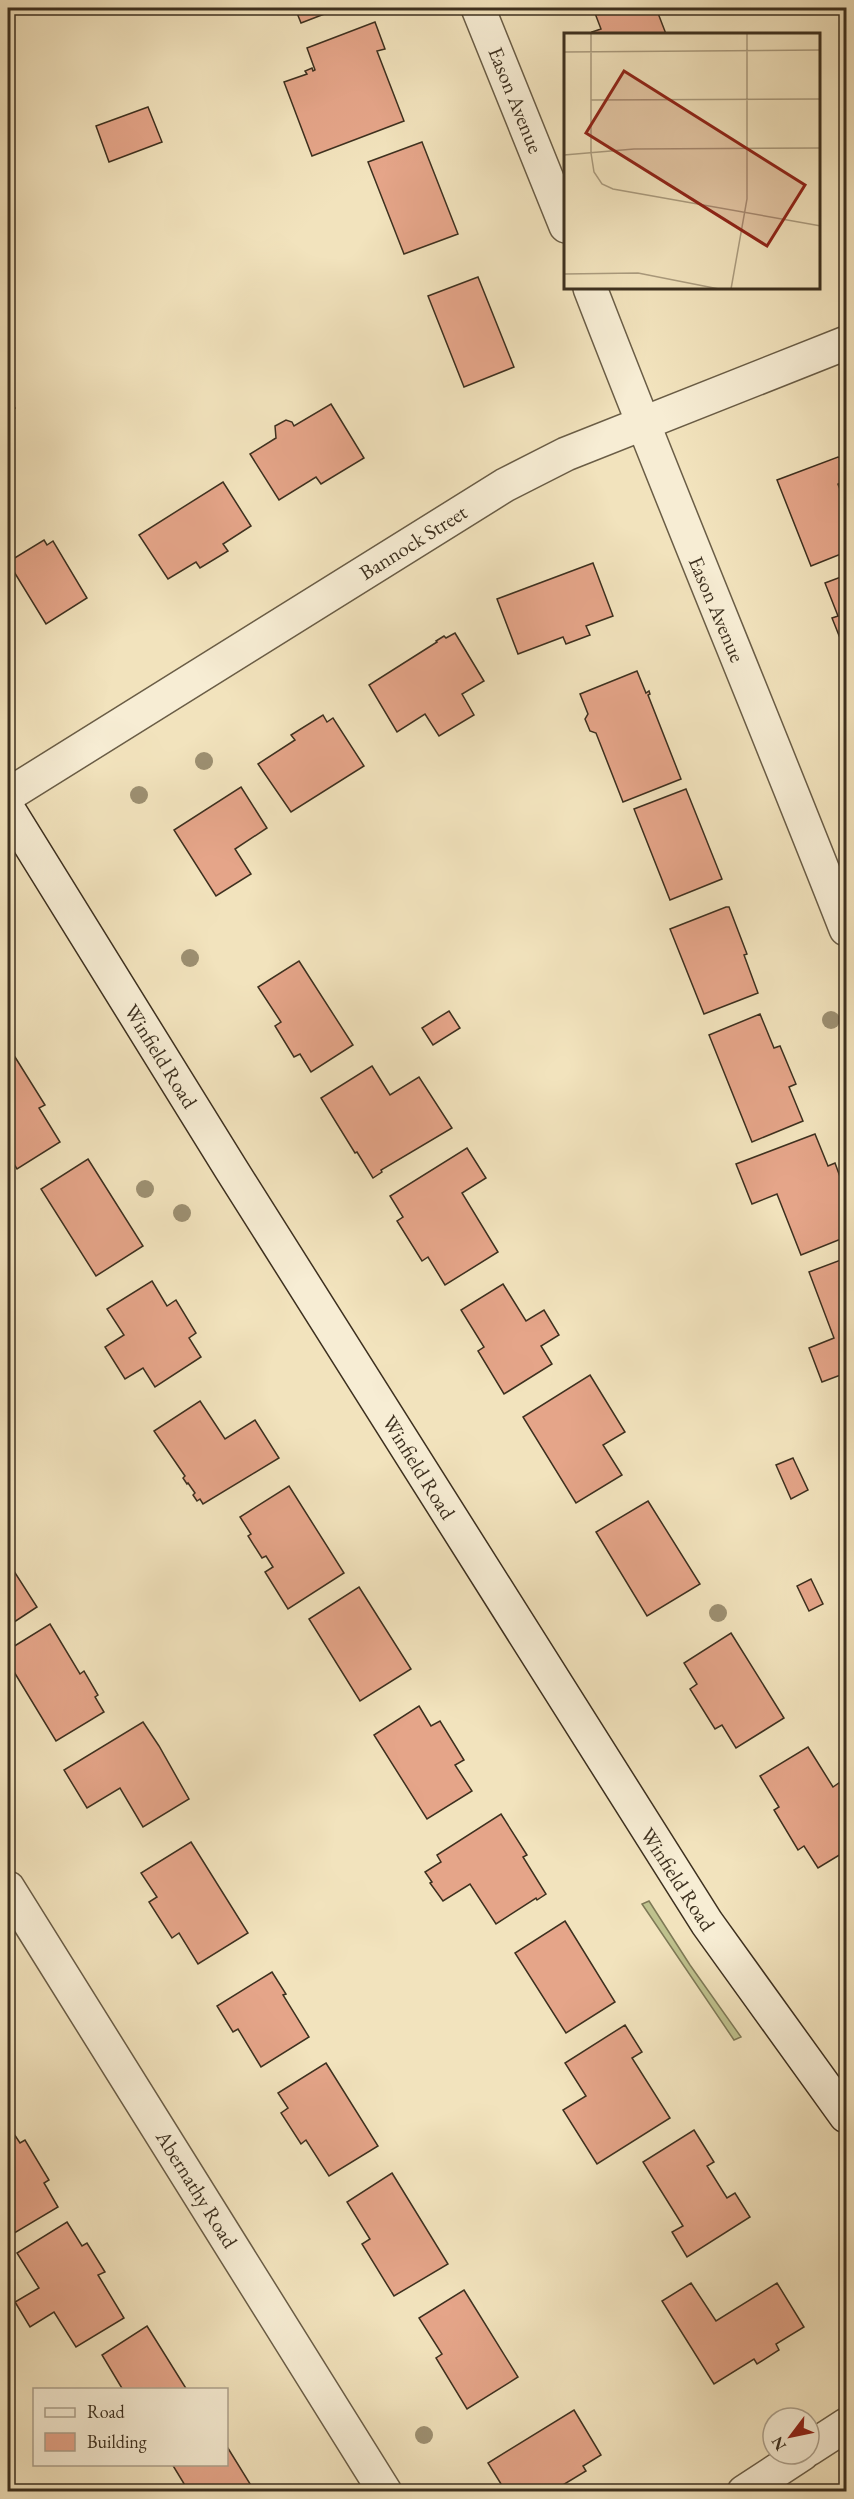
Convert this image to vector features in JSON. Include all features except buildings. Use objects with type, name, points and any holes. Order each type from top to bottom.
[{"type":"street","name":"Eason Avenue","points":[[478,8],[564,221]]},
{"type":"street","name":"Eason Avenue","points":[[591,290],[846,929]]},
{"type":"street","name":"Bannock Street","points":[[8,795],[505,485],[566,454],[846,343]]},
{"type":"street","name":"Winfield Road","points":[[8,808],[221,1152],[707,1923],[846,2116]]},
{"type":"street","name":"Abernathy Road","points":[[8,1888],[385,2492]]},
{"type":"street","points":[[821,2442],[846,2425]]},
{"type":"street","points":[[744,2492],[784,2466]]},
{"type":"green space","points":[[649,1901],[690,1965],[741,2037],[734,2040],[642,1904]]}]
